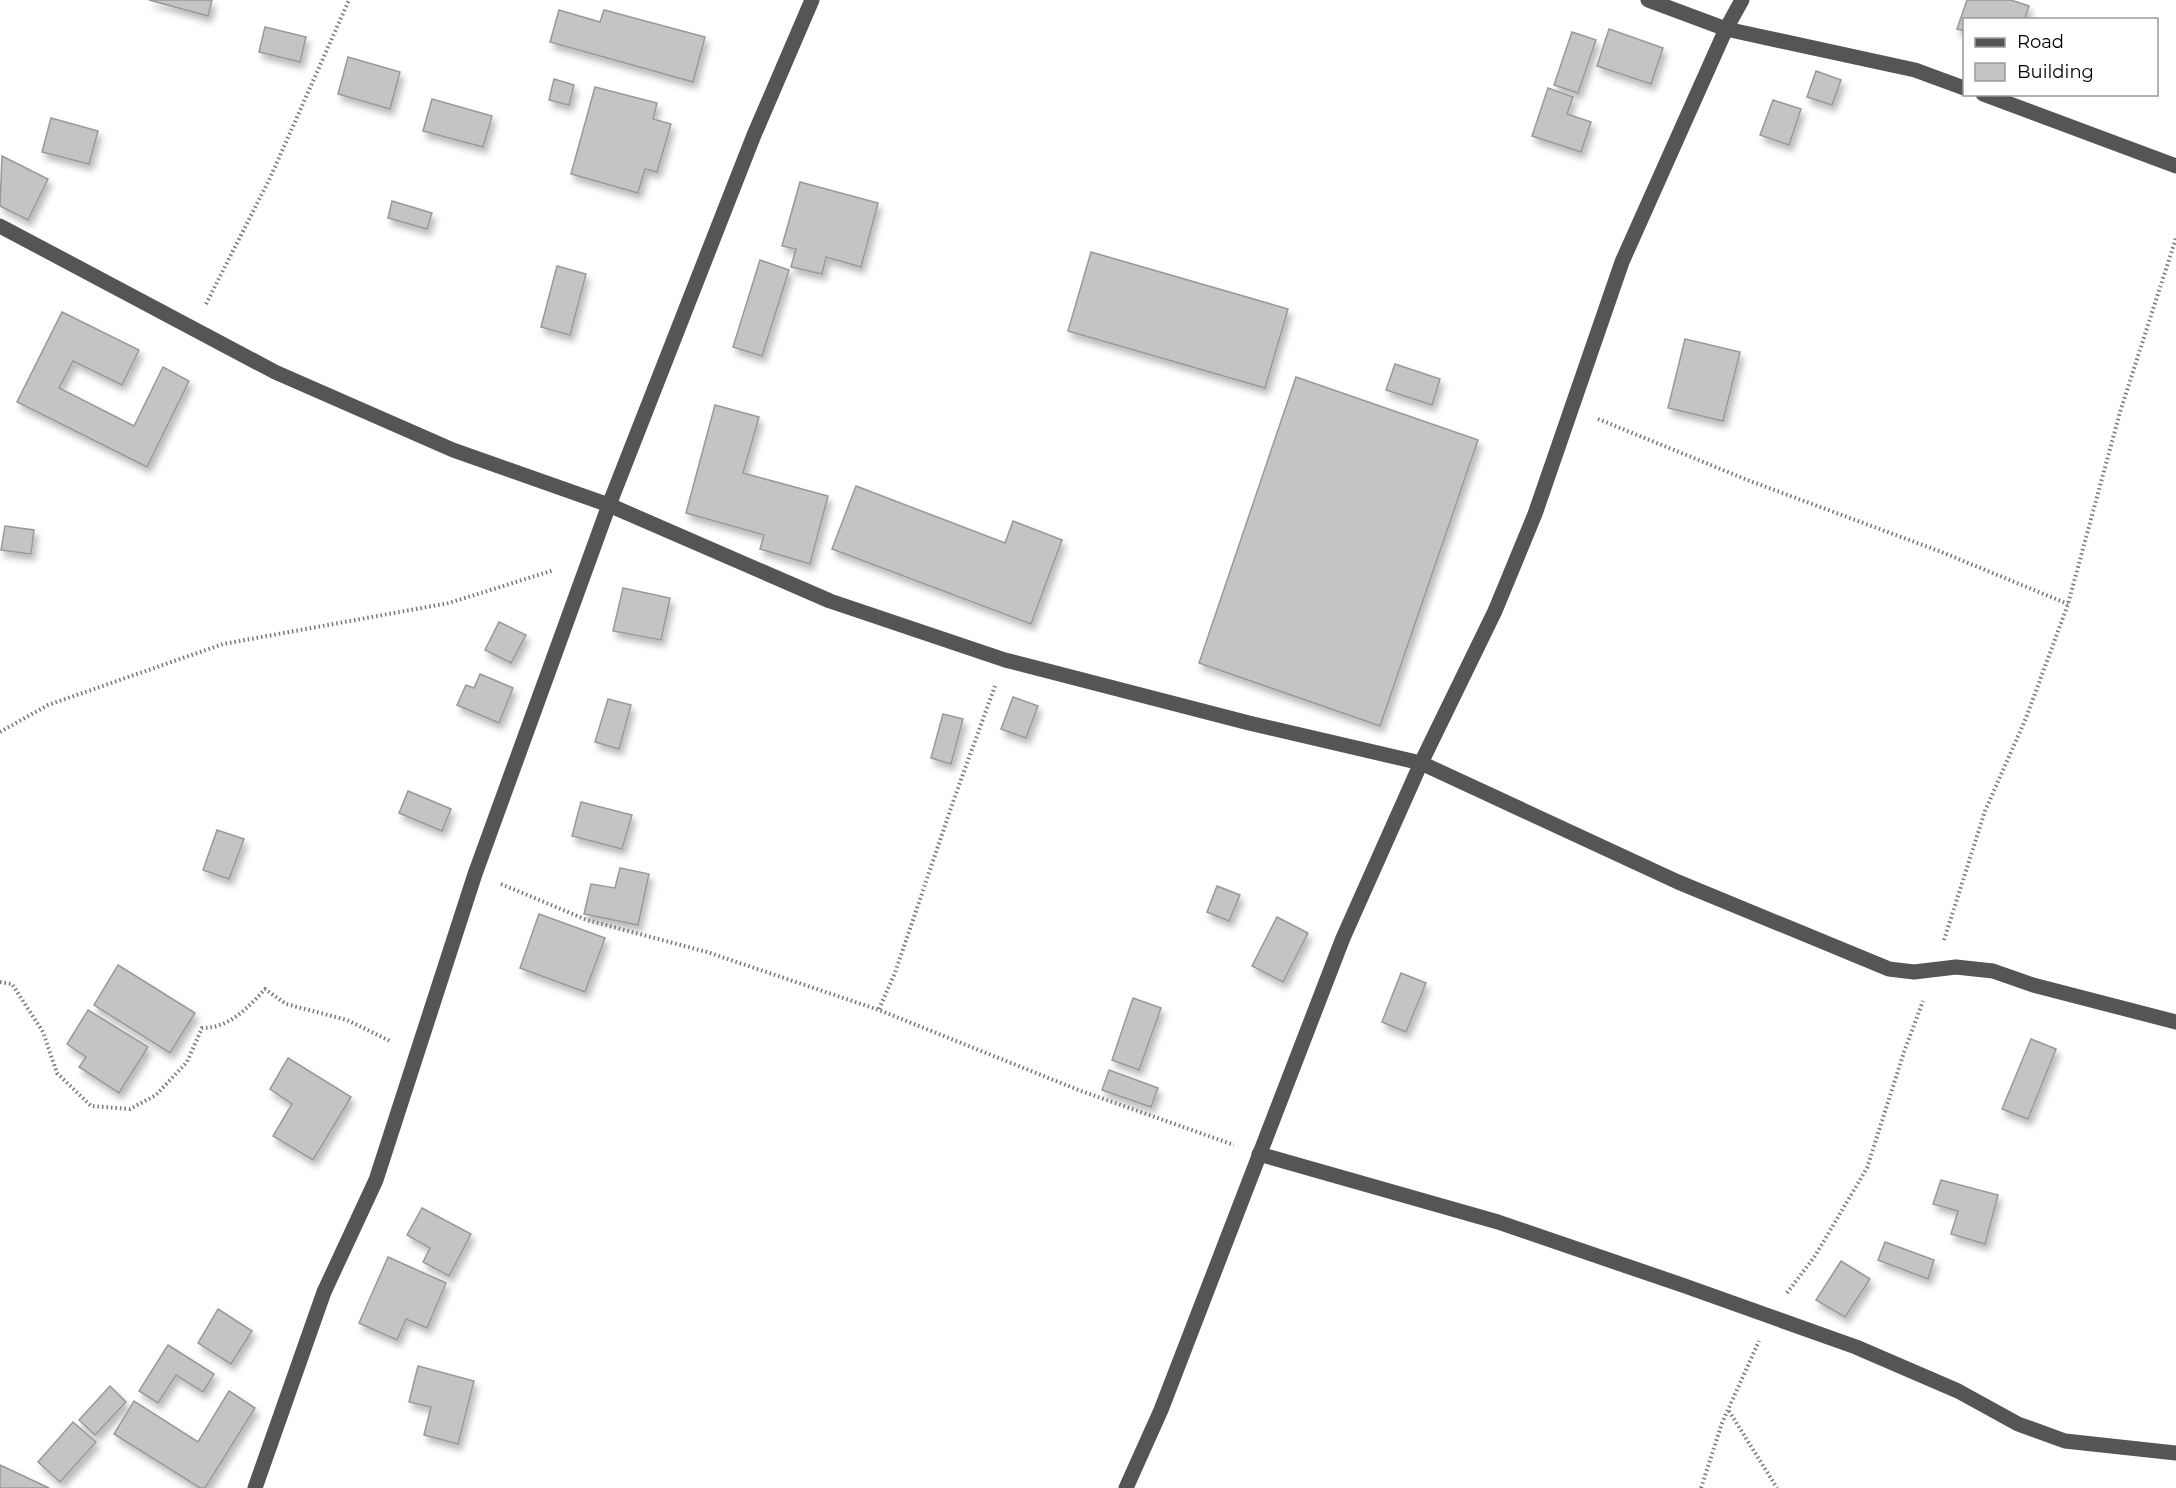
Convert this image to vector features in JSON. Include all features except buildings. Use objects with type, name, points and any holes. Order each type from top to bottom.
[{"type":"street","points":[[255,1488],[324,1292],[376,1180],[476,873],[609,505],[754,135],[812,0]]},
{"type":"street","points":[[1648,0],[1726,29],[1915,70],[1963,87]]},
{"type":"street","points":[[1126,1488],[1161,1410],[1343,938],[1421,763],[1504,589],[1535,514],[1622,262],[1726,29],[1742,0]]},
{"type":"street","points":[[1988,96],[2176,166]]},
{"type":"street","points":[[0,226],[275,372],[453,450],[609,505],[830,601],[1005,660],[1249,723],[1421,763],[1678,882],[1889,969],[1914,972],[1956,967],[1993,971],[2033,985],[2176,1022]]},
{"type":"street","points":[[1259,1154],[1498,1222],[1770,1316],[1866,1352],[1958,1391],[2018,1424],[2065,1441],[2176,1453]]},
{"type":"path","points":[[192,328],[270,178],[349,0]]},
{"type":"path","points":[[1701,1488],[1728,1410],[1770,1316],[1815,1256],[1867,1168],[1985,811],[2026,718],[2068,604],[2120,412],[2176,238]]},
{"type":"path","points":[[1572,408],[1750,481],[1939,550],[2068,604]]},
{"type":"path","points":[[0,732],[48,705],[223,644],[449,603],[590,559]]},
{"type":"path","points":[[879,1010],[902,952],[950,809],[1005,660]]},
{"type":"path","points":[[476,873],[587,920],[707,952],[879,1010],[1076,1089],[1259,1154]]},
{"type":"path","points":[[0,982],[12,984],[44,1032],[57,1073],[91,1106],[130,1109],[156,1095],[187,1062],[202,1028],[213,1028],[243,1013],[264,989],[286,1004],[346,1020],[417,1054]]},
{"type":"path","points":[[1728,1410],[1778,1488]]}]
